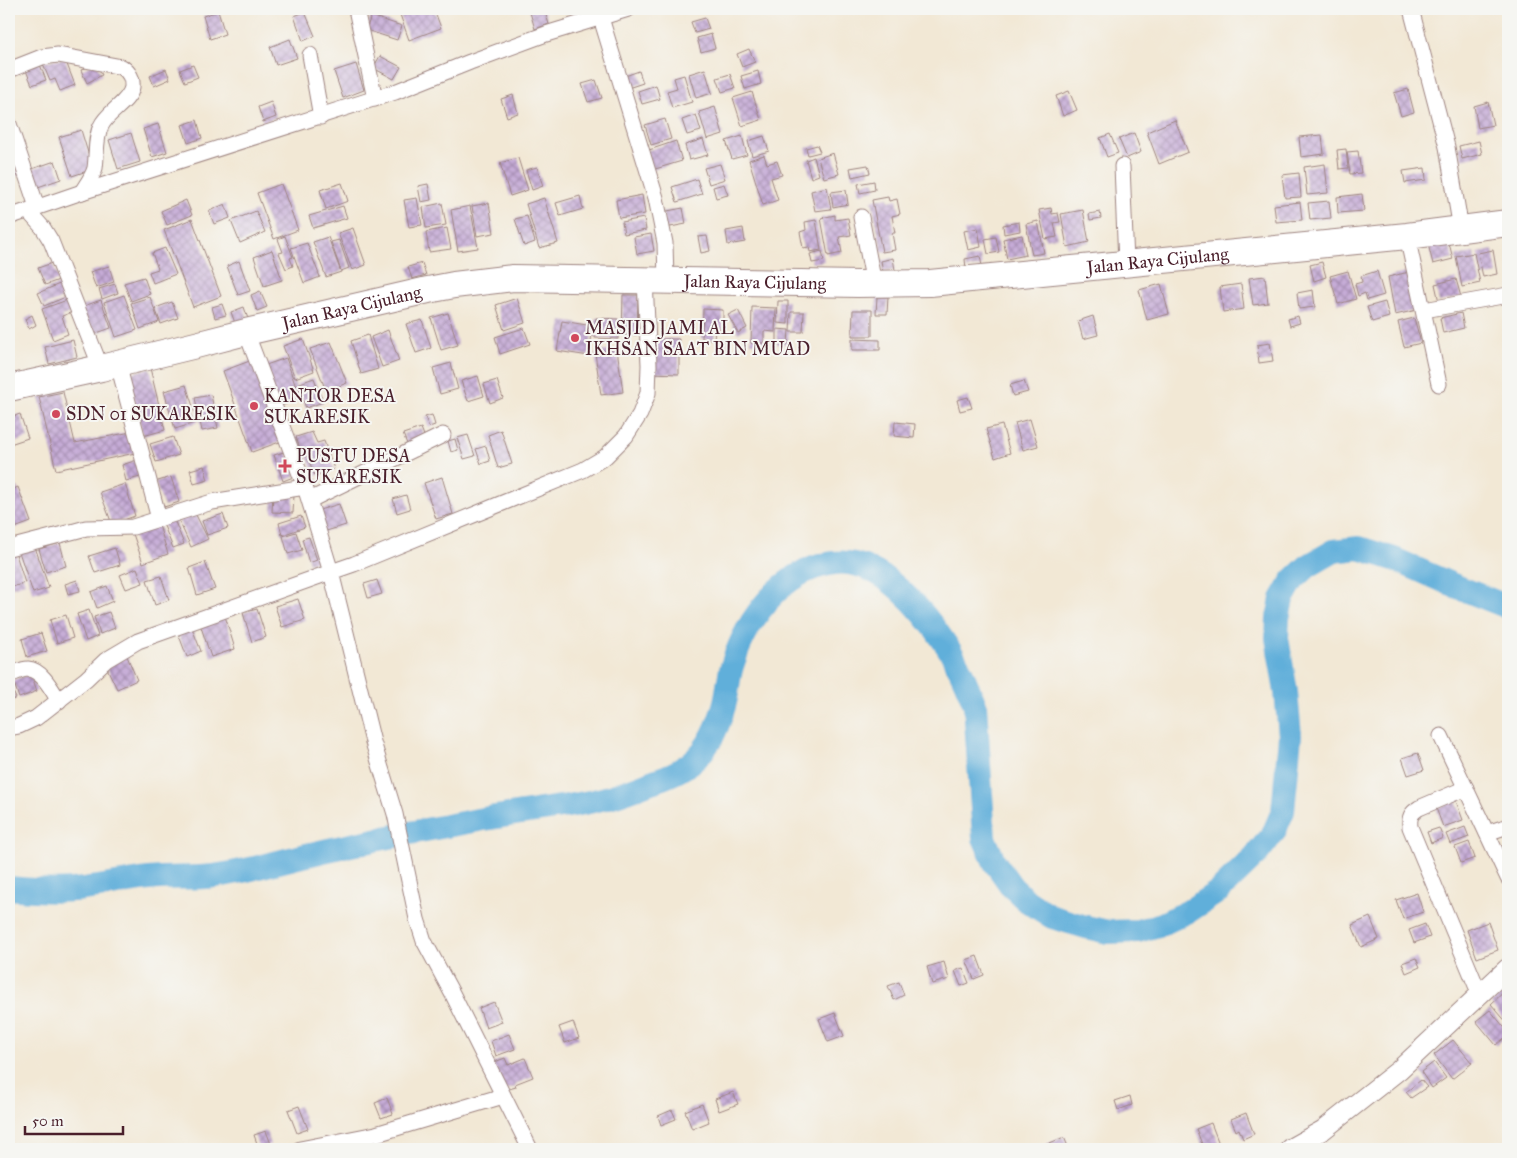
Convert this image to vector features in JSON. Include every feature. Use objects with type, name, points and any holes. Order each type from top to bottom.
[{"type":"highway","name":"Jalan Raya Cijulang","points":[[9,388],[454,285],[513,278],[874,284],[930,283],[1407,236],[1508,223]]},
{"type":"street","points":[[356,9],[375,99]]},
{"type":"street","points":[[9,217],[375,99],[546,34],[628,9]]},
{"type":"street","points":[[1411,9],[1447,147],[1461,229]]},
{"type":"street","points":[[9,728],[19,726],[36,718],[59,701],[106,660],[138,641],[354,564],[583,470],[605,457],[626,436],[640,414],[648,393],[656,280],[665,243],[656,198],[601,18]]},
{"type":"street","points":[[9,70],[42,57],[58,55],[122,67],[128,71],[132,87],[129,94],[104,120],[100,127],[94,171],[82,192]]},
{"type":"street","points":[[310,55],[321,116]]},
{"type":"street","points":[[9,124],[32,209],[51,241],[110,366],[159,519]]},
{"type":"street","points":[[1122,166],[1126,263]]},
{"type":"street","points":[[861,217],[874,284]]},
{"type":"street","points":[[1407,236],[1439,384]]},
{"type":"street","points":[[1424,310],[1508,295]]},
{"type":"street","points":[[246,332],[307,494],[331,572],[373,742],[395,814],[406,872],[424,941],[530,1149]]},
{"type":"street","points":[[9,548],[86,528],[133,526],[212,502],[307,494],[443,435]]},
{"type":"street","points":[[9,675],[27,669],[34,670],[43,677],[59,701]]},
{"type":"street","points":[[1441,736],[1508,878]]},
{"type":"street","points":[[1466,788],[1419,808],[1409,818],[1410,827],[1480,995]]},
{"type":"street","points":[[1487,833],[1508,826]]},
{"type":"street","points":[[1288,1149],[1323,1130],[1399,1070],[1508,968]]},
{"type":"street","points":[[300,1149],[376,1134],[503,1096]]},
{"type":"building","points":[[398,9],[434,9],[441,28],[409,40]]},
{"type":"building","points":[[529,9],[544,9],[549,24],[535,29]]},
{"type":"building","points":[[218,11],[225,34],[210,39],[203,16]]},
{"type":"building","points":[[305,12],[315,36],[303,41],[294,16]]},
{"type":"building","points":[[371,16],[402,26],[397,40],[366,30]]},
{"type":"building","points":[[705,18],[709,29],[695,33],[691,22]]},
{"type":"building","points":[[711,34],[715,48],[701,52],[697,38]]},
{"type":"building","points":[[290,39],[297,58],[276,65],[270,47]]},
{"type":"building","points":[[749,49],[755,62],[742,67],[737,54]]},
{"type":"building","points":[[380,56],[401,67],[394,79],[373,68]]},
{"type":"building","points":[[65,59],[75,85],[60,91],[55,79],[50,81],[42,62]]},
{"type":"building","points":[[39,62],[46,80],[32,85],[25,68]]},
{"type":"building","points":[[96,63],[102,75],[87,83],[81,70]]},
{"type":"building","points":[[356,64],[364,90],[343,98],[334,71]]},
{"type":"building","points":[[193,65],[198,77],[185,82],[180,70]]},
{"type":"building","points":[[166,69],[170,79],[154,86],[150,76]]},
{"type":"building","points":[[705,69],[712,93],[696,98],[689,74]]},
{"type":"building","points":[[639,71],[643,83],[628,88],[625,76]]},
{"type":"building","points":[[758,71],[761,84],[745,89],[741,76]]},
{"type":"building","points":[[730,74],[735,88],[722,92],[717,78]]},
{"type":"building","points":[[684,75],[692,102],[672,108],[667,91],[677,88],[674,78]]},
{"type":"building","points":[[596,80],[602,98],[588,102],[582,84]]},
{"type":"building","points":[[656,85],[660,99],[642,104],[638,91]]},
{"type":"building","points":[[1408,89],[1414,112],[1401,116],[1394,93]]},
{"type":"building","points":[[1069,91],[1077,110],[1063,116],[1056,96]]},
{"type":"building","points":[[752,92],[761,120],[742,126],[733,98]]},
{"type":"building","points":[[513,95],[518,113],[507,117],[501,99]]},
{"type":"building","points":[[271,102],[276,117],[263,122],[258,107]]},
{"type":"building","points":[[1488,102],[1493,125],[1478,128],[1474,106]]},
{"type":"building","points":[[715,107],[723,134],[707,139],[699,112]]},
{"type":"building","points":[[696,115],[701,131],[687,135],[682,120]]},
{"type":"building","points":[[665,119],[671,139],[651,145],[645,125]]},
{"type":"building","points":[[197,120],[202,138],[188,143],[182,125]]},
{"type":"building","points":[[1175,120],[1188,152],[1159,164],[1147,132]]},
{"type":"building","points":[[158,124],[167,152],[152,157],[143,129]]},
{"type":"building","points":[[81,130],[93,169],[72,176],[59,137]]},
{"type":"building","points":[[131,133],[140,162],[118,169],[109,140]]},
{"type":"building","points":[[1134,133],[1141,152],[1127,158],[1119,139]]},
{"type":"building","points":[[1110,134],[1118,153],[1107,157],[1100,138]]},
{"type":"building","points":[[1322,135],[1324,154],[1301,157],[1299,137]]},
{"type":"building","points":[[742,136],[747,155],[732,159],[726,141]]},
{"type":"building","points":[[764,136],[769,151],[752,156],[748,141]]},
{"type":"building","points":[[703,139],[708,155],[689,160],[685,145]]},
{"type":"building","points":[[676,141],[682,161],[652,170],[646,151]]},
{"type":"building","points":[[1479,141],[1482,154],[1462,159],[1459,146]]},
{"type":"building","points":[[817,145],[820,152],[808,155],[806,148]]},
{"type":"building","points":[[1346,149],[1348,168],[1339,169],[1337,150]]},
{"type":"building","points":[[9,150],[19,175],[9,179]]},
{"type":"building","points":[[1358,151],[1361,173],[1350,174],[1347,152]]},
{"type":"building","points":[[833,153],[839,174],[824,178],[818,158]]},
{"type":"building","points":[[764,155],[767,164],[777,161],[782,175],[771,178],[778,200],[763,205],[749,160]]},
{"type":"building","points":[[814,157],[819,175],[811,178],[806,160]]},
{"type":"building","points":[[518,158],[528,190],[510,196],[500,163]]},
{"type":"building","points":[[55,161],[61,179],[35,188],[29,170]]},
{"type":"building","points":[[720,164],[725,179],[709,184],[704,168]]},
{"type":"building","points":[[1325,164],[1328,193],[1307,195],[1304,167]]},
{"type":"building","points":[[868,165],[870,173],[852,177],[850,168]]},
{"type":"building","points":[[537,167],[543,186],[532,190],[526,170]]},
{"type":"building","points":[[1425,168],[1426,180],[1405,183],[1403,171]]},
{"type":"building","points":[[1299,173],[1301,197],[1285,198],[1282,175]]},
{"type":"building","points":[[697,179],[702,194],[677,202],[672,187]]},
{"type":"building","points":[[874,181],[875,190],[860,193],[858,184]]},
{"type":"building","points":[[342,183],[348,201],[326,209],[320,190]]},
{"type":"building","points":[[281,184],[298,230],[274,239],[257,193]]},
{"type":"building","points":[[428,184],[431,200],[421,202],[418,186]]},
{"type":"building","points":[[724,184],[728,195],[716,198],[713,187]]},
{"type":"building","points":[[827,187],[831,209],[815,211],[811,191]]},
{"type":"building","points":[[846,190],[848,204],[833,207],[831,192]]},
{"type":"building","points":[[1362,194],[1364,211],[1338,213],[1337,197]]},
{"type":"building","points":[[642,195],[645,214],[619,218],[616,200]]},
{"type":"building","points":[[580,196],[583,209],[560,216],[556,203]]},
{"type":"building","points":[[888,197],[889,201],[897,199],[900,214],[892,216],[895,250],[882,252],[872,200]]},
{"type":"building","points":[[417,198],[422,225],[409,227],[404,200]]},
{"type":"building","points":[[544,198],[558,243],[539,248],[526,204]]},
{"type":"building","points":[[186,200],[192,215],[167,225],[161,211]]},
{"type":"building","points":[[1329,201],[1331,218],[1310,220],[1308,203]]},
{"type":"building","points":[[1300,202],[1302,220],[1276,222],[1274,205]]},
{"type":"building","points":[[442,203],[446,225],[426,228],[423,207]]},
{"type":"building","points":[[489,203],[494,233],[477,236],[472,206]]},
{"type":"building","points":[[225,204],[230,218],[214,224],[209,211]]},
{"type":"building","points":[[343,206],[347,218],[313,228],[309,216]]},
{"type":"building","points":[[470,206],[478,248],[458,251],[451,210]]},
{"type":"building","points":[[683,208],[686,224],[665,228],[662,212]]},
{"type":"building","points":[[1051,208],[1052,214],[1058,213],[1060,222],[1054,223],[1057,237],[1045,239],[1039,210]]},
{"type":"building","points":[[1083,210],[1089,242],[1067,247],[1061,214]]},
{"type":"building","points":[[256,211],[265,232],[240,243],[231,221]]},
{"type":"building","points":[[1100,212],[1101,218],[1090,220],[1089,214]]},
{"type":"building","points":[[835,215],[835,220],[848,218],[851,235],[839,237],[842,253],[828,256],[821,218]]},
{"type":"building","points":[[527,216],[535,242],[524,246],[515,219]]},
{"type":"building","points":[[644,218],[646,230],[624,234],[622,222]]},
{"type":"building","points":[[192,219],[221,296],[193,307],[164,230]]},
{"type":"building","points":[[816,220],[821,250],[810,252],[809,247],[803,248],[800,232],[806,230],[805,222]]},
{"type":"building","points":[[1038,221],[1044,253],[1032,255],[1026,224]]},
{"type":"building","points":[[1019,222],[1020,231],[1004,234],[1003,225]]},
{"type":"building","points":[[353,228],[366,265],[352,270],[338,233]]},
{"type":"building","points":[[447,228],[451,249],[429,252],[426,232]]},
{"type":"building","points":[[743,228],[745,242],[728,245],[726,231]]},
{"type":"building","points":[[978,228],[981,247],[968,250],[964,231]]},
{"type":"building","points":[[651,234],[654,251],[637,254],[634,237]]},
{"type":"building","points":[[1022,235],[1026,255],[1007,259],[1003,239]]},
{"type":"building","points":[[285,236],[293,257],[290,258],[293,266],[286,269],[279,253],[283,252],[278,239]]},
{"type":"building","points":[[707,236],[710,251],[701,253],[698,237]]},
{"type":"building","points":[[328,237],[341,272],[326,277],[313,242]]},
{"type":"building","points":[[996,237],[999,252],[988,254],[985,239]]},
{"type":"building","points":[[1448,239],[1453,259],[1433,264],[1428,244]]},
{"type":"building","points":[[339,240],[349,268],[341,271],[331,242]]},
{"type":"building","points":[[307,243],[320,277],[304,283],[291,248]]},
{"type":"building","points":[[165,248],[176,274],[153,283],[149,272],[158,269],[152,253]]},
{"type":"building","points":[[272,250],[282,280],[264,286],[254,257]]},
{"type":"building","points":[[1493,250],[1497,274],[1483,277],[1478,253]]},
{"type":"building","points":[[822,251],[824,261],[812,263],[810,254]]},
{"type":"building","points":[[1474,253],[1480,283],[1462,287],[1456,256]]},
{"type":"building","points":[[980,256],[982,266],[966,269],[965,259]]},
{"type":"building","points":[[893,258],[895,270],[883,272],[881,261]]},
{"type":"building","points":[[239,261],[250,291],[238,295],[227,266]]},
{"type":"building","points":[[1322,262],[1326,277],[1314,281],[1310,265]]},
{"type":"building","points":[[52,263],[59,280],[45,285],[38,268]]},
{"type":"building","points":[[422,263],[426,275],[412,279],[408,267]]},
{"type":"building","points":[[109,266],[114,282],[96,288],[90,272]]},
{"type":"building","points":[[1348,271],[1356,299],[1338,304],[1330,276]]},
{"type":"building","points":[[1377,271],[1384,295],[1367,300],[1365,293],[1358,296],[1355,284],[1362,282],[1361,276]]},
{"type":"building","points":[[1409,272],[1417,310],[1395,315],[1388,277]]},
{"type":"building","points":[[1265,276],[1268,303],[1253,305],[1249,278]]},
{"type":"building","points":[[144,277],[150,294],[131,301],[124,283]]},
{"type":"building","points":[[1456,279],[1461,297],[1439,302],[1435,284]]},
{"type":"building","points":[[62,283],[68,296],[44,306],[38,293]]},
{"type":"building","points":[[115,284],[118,293],[102,299],[99,289]]},
{"type":"building","points":[[1161,284],[1169,314],[1147,320],[1139,290]]},
{"type":"building","points":[[1241,284],[1244,309],[1223,312],[1220,287]]},
{"type":"building","points":[[1313,290],[1315,307],[1299,309],[1297,293]]},
{"type":"building","points":[[260,291],[267,307],[257,311],[251,295]]},
{"type":"building","points":[[124,295],[137,330],[116,337],[104,302]]},
{"type":"building","points":[[623,295],[638,295],[637,335],[622,335]]},
{"type":"building","points":[[150,297],[159,322],[140,329],[131,303]]},
{"type":"building","points":[[877,297],[888,297],[887,314],[876,314]]},
{"type":"building","points":[[517,298],[525,323],[504,330],[496,305]]},
{"type":"building","points":[[70,299],[75,311],[62,316],[68,334],[53,340],[42,309]]},
{"type":"building","points":[[101,300],[111,328],[91,335],[81,307]]},
{"type":"building","points":[[778,301],[788,301],[788,324],[777,323]]},
{"type":"building","points":[[172,302],[178,318],[161,324],[155,308]]},
{"type":"building","points":[[1385,302],[1389,317],[1372,322],[1367,307]]},
{"type":"building","points":[[222,304],[226,315],[215,318],[212,307]]},
{"type":"building","points":[[244,307],[248,319],[235,323],[231,312]]},
{"type":"building","points":[[752,307],[776,308],[775,332],[764,331],[764,343],[751,343]]},
{"type":"building","points":[[703,309],[723,310],[723,329],[715,329],[714,339],[702,339]]},
{"type":"building","points":[[738,310],[747,328],[738,333],[728,315]]},
{"type":"building","points":[[853,310],[872,310],[872,336],[852,336]]},
{"type":"building","points":[[791,312],[804,312],[803,332],[790,332]]},
{"type":"building","points":[[448,313],[458,345],[441,350],[431,318]]},
{"type":"building","points":[[1461,313],[1464,328],[1443,333],[1440,318]]},
{"type":"building","points":[[32,315],[36,325],[29,329],[25,319]]},
{"type":"building","points":[[1093,316],[1098,335],[1083,339],[1078,321]]},
{"type":"building","points":[[1298,316],[1300,323],[1290,326],[1288,319]]},
{"type":"building","points":[[596,318],[618,319],[618,339],[595,338]]},
{"type":"building","points":[[1414,318],[1421,343],[1404,347],[1398,322]]},
{"type":"building","points":[[422,320],[431,348],[416,353],[406,324]]},
{"type":"building","name":"MASJID JAMI AL IKHSAN SAAT BIN MUAD","points":[[562,321],[593,326],[589,356],[557,351]]},
{"type":"building","points":[[524,328],[530,344],[500,354],[495,337]]},
{"type":"building","points":[[777,329],[789,330],[788,344],[777,344]]},
{"type":"building","points":[[388,330],[399,361],[382,367],[371,337]]},
{"type":"building","points":[[368,335],[378,369],[361,374],[351,341]]},
{"type":"building","points":[[303,339],[314,371],[295,378],[283,346]]},
{"type":"building","points":[[653,339],[679,339],[679,374],[652,373]]},
{"type":"building","points":[[852,339],[880,340],[880,350],[852,350]]},
{"type":"building","points":[[73,340],[77,357],[49,364],[45,347]]},
{"type":"building","points":[[718,341],[727,341],[726,349],[718,349]]},
{"type":"building","points":[[331,342],[347,383],[326,391],[310,349]]},
{"type":"building","points":[[1270,343],[1273,361],[1259,363],[1257,345]]},
{"type":"building","points":[[617,349],[623,392],[601,395],[595,353]]},
{"type":"building","points":[[286,358],[300,399],[278,407],[263,366]]},
{"type":"building","name":"KANTOR DESA SUKARESIK","points":[[255,359],[285,440],[252,452],[223,371]]},
{"type":"building","points":[[451,363],[458,389],[440,394],[433,368]]},
{"type":"building","name":"SDN 01 SUKARESIK","points":[[150,368],[165,430],[143,436],[128,374]]},
{"type":"building","points":[[478,376],[484,396],[468,401],[461,381]]},
{"type":"building","points":[[314,378],[323,402],[306,408],[297,384]]},
{"type":"building","points":[[497,380],[503,398],[490,403],[484,384]]},
{"type":"building","points":[[1024,381],[1028,392],[1013,396],[1010,385]]},
{"type":"building","points":[[186,385],[198,422],[175,429],[164,391]]},
{"type":"building","name":"SDN 01 SUKARESIK","points":[[63,392],[75,443],[131,432],[135,453],[56,470],[39,397]]},
{"type":"building","points":[[211,395],[218,428],[202,431],[195,398]]},
{"type":"building","points":[[968,397],[972,408],[960,411],[957,400]]},
{"type":"building","points":[[20,414],[28,438],[10,444],[9,418]]},
{"type":"building","points":[[432,415],[435,425],[429,427],[425,417]]},
{"type":"building","points":[[1030,419],[1038,446],[1023,450],[1015,423]]},
{"type":"building","points":[[895,422],[915,424],[914,438],[894,436]]},
{"type":"building","points":[[1002,425],[1010,453],[995,458],[986,429]]},
{"type":"building","points":[[421,428],[425,438],[407,444],[403,434]]},
{"type":"building","points":[[501,430],[512,464],[498,468],[488,435]]},
{"type":"building","points":[[312,432],[317,443],[324,441],[334,469],[315,476],[307,456],[303,457],[296,437]]},
{"type":"building","points":[[468,435],[475,456],[464,459],[457,438]]},
{"type":"building","points":[[173,437],[179,455],[156,462],[150,444]]},
{"type":"building","points":[[455,439],[458,450],[451,452],[448,441]]},
{"type":"building","points":[[486,446],[490,461],[481,464],[476,449]]},
{"type":"building","name":"PUSTU DESA SUKARESIK","points":[[287,451],[296,476],[283,481],[274,455]]},
{"type":"building","points":[[137,460],[140,477],[126,481],[122,465]]},
{"type":"building","points":[[204,466],[208,480],[194,484],[190,470]]},
{"type":"building","points":[[171,477],[179,502],[164,507],[155,482]]},
{"type":"building","points":[[442,477],[453,514],[436,519],[424,483]]},
{"type":"building","points":[[125,484],[135,516],[112,524],[100,492]]},
{"type":"building","points":[[18,487],[31,522],[12,529],[9,521],[9,491]]},
{"type":"building","points":[[273,494],[294,495],[293,513],[272,512]]},
{"type":"building","points":[[406,495],[410,509],[397,513],[393,499]]},
{"type":"building","points":[[339,504],[346,525],[323,532],[316,511]]},
{"type":"building","points":[[195,513],[208,539],[191,547],[179,521]]},
{"type":"building","points":[[223,514],[228,528],[207,535],[202,521]]},
{"type":"building","points":[[301,516],[305,527],[282,535],[279,523]]},
{"type":"building","points":[[173,517],[184,544],[173,548],[162,521]]},
{"type":"building","points":[[158,522],[168,554],[143,563],[132,531]]},
{"type":"building","points":[[296,532],[302,550],[288,554],[283,536]]},
{"type":"building","points":[[309,537],[317,560],[309,563],[302,539]]},
{"type":"building","points":[[60,543],[66,566],[46,572],[39,549]]},
{"type":"building","points":[[35,547],[49,588],[33,593],[19,552]]},
{"type":"building","points":[[115,548],[120,565],[95,573],[89,556]]},
{"type":"building","points":[[15,551],[25,583],[9,588],[9,553]]},
{"type":"building","points":[[205,562],[215,589],[197,595],[189,568]]},
{"type":"building","points":[[137,568],[143,583],[126,589],[120,575]]},
{"type":"building","points":[[161,576],[169,600],[155,605],[147,580]]},
{"type":"building","points":[[77,580],[80,591],[68,594],[65,584]]},
{"type":"building","points":[[377,580],[382,594],[368,598],[364,584]]},
{"type":"building","points":[[107,586],[113,601],[97,608],[91,592]]},
{"type":"building","points":[[298,599],[305,620],[282,627],[275,606]]},
{"type":"building","points":[[257,609],[266,637],[252,642],[243,613]]},
{"type":"building","points":[[89,610],[98,636],[86,641],[77,614]]},
{"type":"building","points":[[109,612],[115,628],[100,634],[94,617]]},
{"type":"building","points":[[66,615],[73,638],[57,643],[50,620]]},
{"type":"building","points":[[225,616],[235,649],[211,657],[200,624]]},
{"type":"building","points":[[192,628],[201,651],[187,657],[178,633]]},
{"type":"building","points":[[41,633],[47,651],[27,657],[22,639]]},
{"type":"building","points":[[127,656],[137,680],[117,689],[106,666]]},
{"type":"building","points":[[31,674],[37,691],[19,698],[13,680]]},
{"type":"building","points":[[9,684],[16,698],[9,702]]},
{"type":"building","points":[[1418,753],[1424,770],[1408,775],[1402,758]]},
{"type":"building","points":[[1456,801],[1463,820],[1443,827],[1436,808]]},
{"type":"building","points":[[1465,827],[1469,837],[1450,844],[1446,834]]},
{"type":"building","points":[[1439,828],[1443,838],[1431,843],[1427,832]]},
{"type":"building","points":[[1469,842],[1475,858],[1461,863],[1455,847]]},
{"type":"building","points":[[1417,893],[1423,912],[1403,919],[1396,900]]},
{"type":"building","points":[[1370,917],[1379,939],[1361,947],[1352,925]]},
{"type":"building","points":[[1488,922],[1498,950],[1477,958],[1467,930]]},
{"type":"building","points":[[1425,924],[1430,937],[1414,943],[1409,930]]},
{"type":"building","points":[[977,956],[984,975],[974,979],[966,960]]},
{"type":"building","points":[[1416,958],[1420,967],[1406,973],[1402,963]]},
{"type":"building","points":[[944,962],[949,979],[932,984],[927,967]]},
{"type":"building","points":[[963,968],[969,983],[961,986],[955,971]]},
{"type":"building","points":[[899,982],[904,995],[894,1000],[888,986]]},
{"type":"building","points":[[1508,988],[1508,1024],[1491,1004]]},
{"type":"building","points":[[494,1002],[502,1022],[486,1028],[479,1008]]},
{"type":"building","points":[[1490,1010],[1508,1032],[1508,1035],[1496,1045],[1476,1021]]},
{"type":"building","points":[[835,1013],[844,1036],[828,1042],[819,1019]]},
{"type":"building","points":[[573,1022],[579,1038],[565,1043],[559,1027]]},
{"type":"building","points":[[509,1034],[515,1049],[496,1056],[491,1041]]},
{"type":"building","points":[[1453,1040],[1472,1063],[1452,1079],[1434,1055]]},
{"type":"building","points":[[505,1058],[508,1065],[525,1058],[533,1077],[515,1084],[516,1087],[502,1091],[492,1063]]},
{"type":"building","points":[[1434,1062],[1446,1078],[1432,1088],[1421,1072]]},
{"type":"building","points":[[1421,1080],[1427,1087],[1411,1098],[1406,1092]]},
{"type":"building","points":[[733,1092],[738,1104],[719,1111],[715,1099]]},
{"type":"building","points":[[1130,1096],[1132,1105],[1118,1110],[1115,1101]]},
{"type":"building","points":[[387,1098],[393,1114],[381,1118],[375,1103]]},
{"type":"building","points":[[702,1104],[709,1122],[692,1129],[685,1111]]},
{"type":"building","points":[[299,1106],[308,1129],[297,1133],[288,1110]]},
{"type":"building","points":[[672,1110],[676,1119],[661,1125],[658,1116]]},
{"type":"building","points":[[1246,1113],[1254,1134],[1243,1139],[1239,1129],[1236,1131],[1231,1119]]},
{"type":"building","points":[[1211,1123],[1221,1149],[1204,1149],[1196,1129]]},
{"type":"building","points":[[266,1131],[271,1144],[259,1149],[254,1135]]},
{"type":"building","points":[[1064,1137],[1069,1149],[1047,1149],[1045,1145]]},
{"type":"waterway","points":[[9,888],[65,891],[157,878],[206,877],[226,874],[392,836],[593,801],[667,776],[691,763],[710,742],[721,715],[731,671],[739,648],[757,614],[769,599],[798,575],[815,567],[834,563],[851,563],[868,569],[884,578],[914,603],[938,632],[959,667],[975,705],[984,838],[995,863],[1012,887],[1027,901],[1052,917],[1108,932],[1138,931],[1162,924],[1189,911],[1219,891],[1257,854],[1274,832],[1283,811],[1290,736],[1286,692],[1277,638],[1278,618],[1282,599],[1293,580],[1308,566],[1334,551],[1359,548],[1394,559],[1508,607]]},
{"type":"place","name":"MASJID JAMI AL IKHSAN SAAT BIN MUAD","points":[[575,338]]},
{"type":"place","name":"KANTOR DESA SUKARESIK","points":[[254,406]]},
{"type":"place","name":"SDN 01 SUKARESIK","points":[[56,414]]},
{"type":"place","name":"PUSTU DESA SUKARESIK","points":[[285,466]]}]
